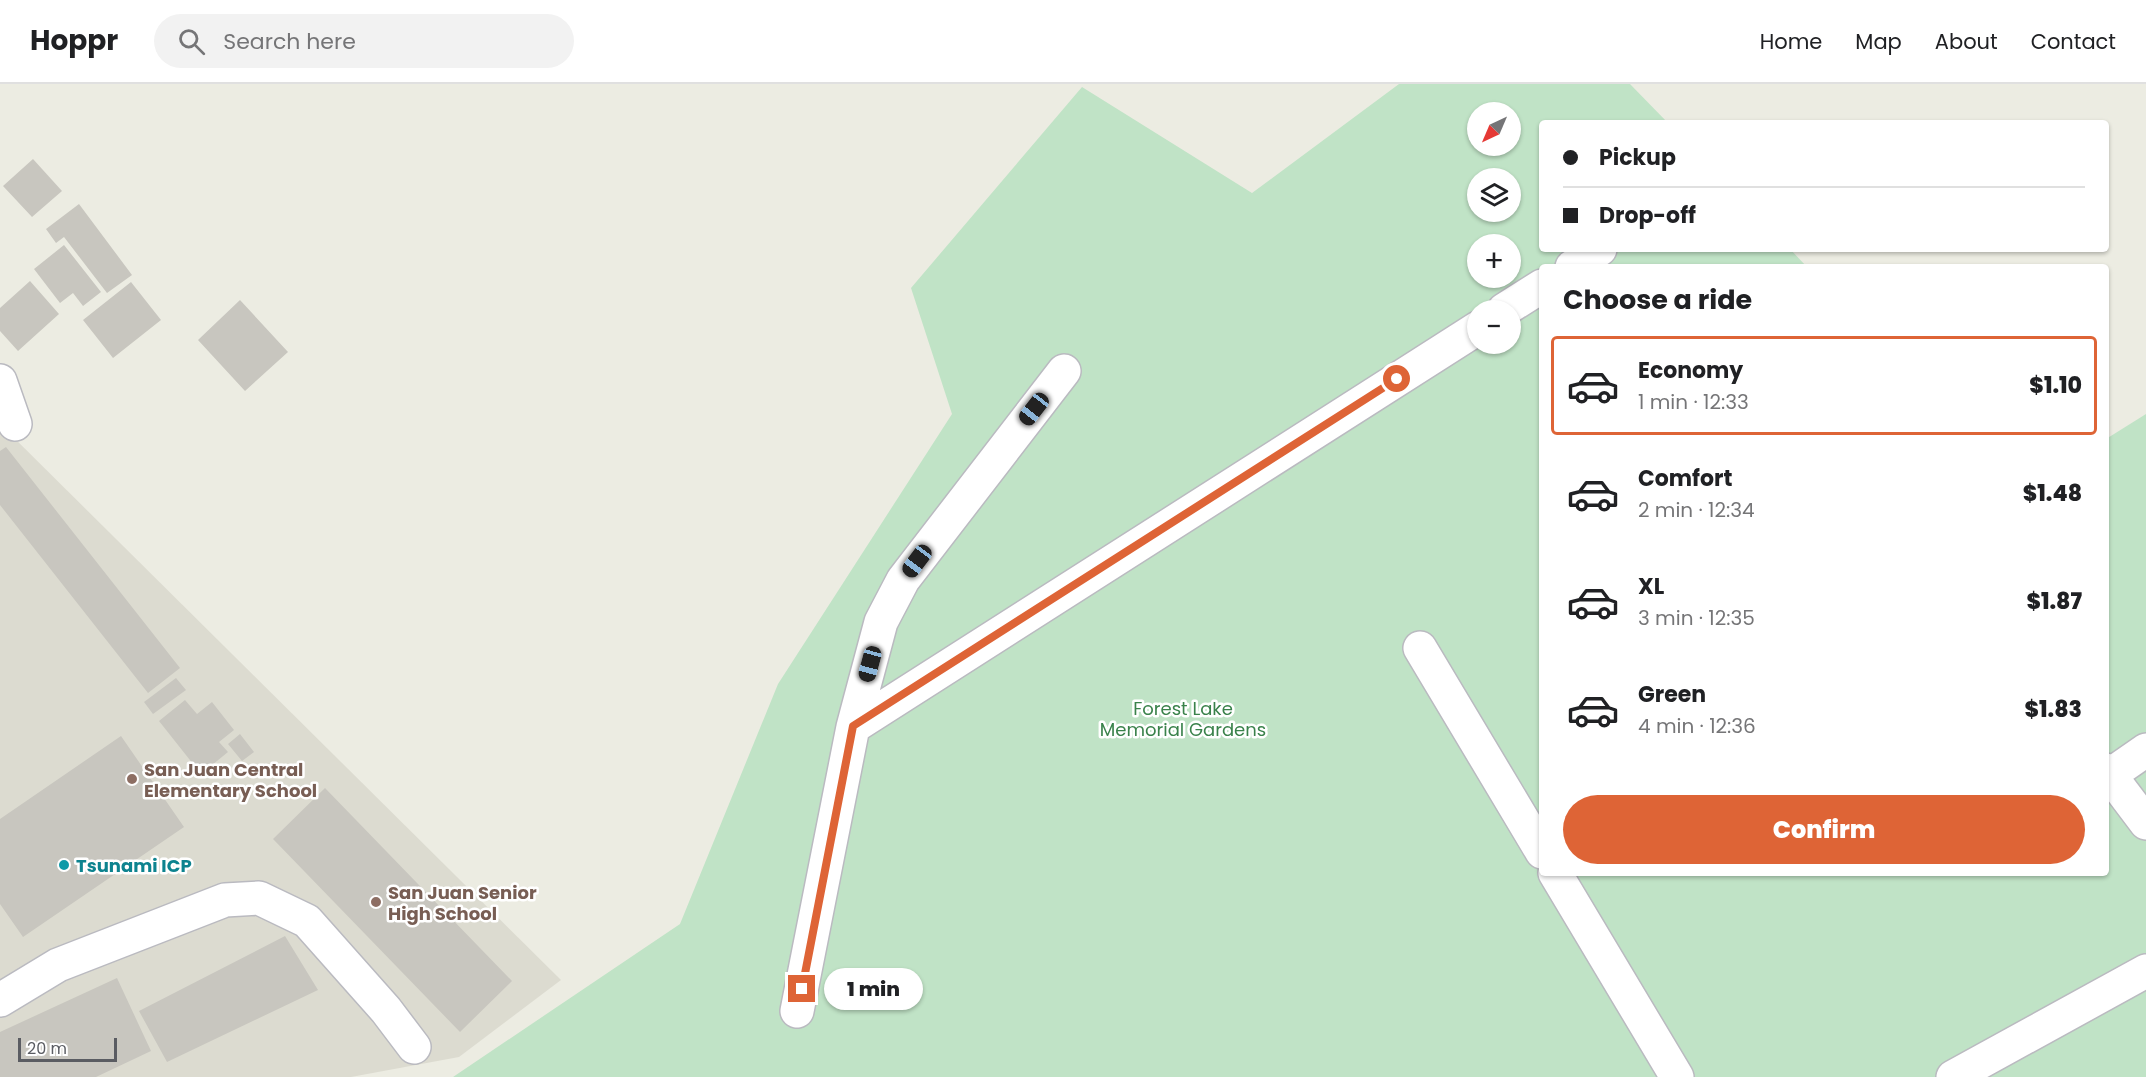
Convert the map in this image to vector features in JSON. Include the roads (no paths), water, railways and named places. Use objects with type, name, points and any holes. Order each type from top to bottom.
[{"type":"street","points":[[1577,264],[1595,252]]},
{"type":"street","points":[[1520,300],[1539,288]]},
{"type":"street","points":[[853,726],[1467,335]]},
{"type":"street","points":[[797,1011],[853,726],[881,622],[903,580],[1064,371]]},
{"type":"street","points":[[0,381],[3,384],[15,424]]},
{"type":"street","points":[[1420,648],[1539,847]]},
{"type":"street","points":[[2109,772],[2146,750]]},
{"type":"street","points":[[2109,774],[2146,824]]},
{"type":"street","points":[[1557,876],[1677,1077]]},
{"type":"street","points":[[0,1000],[58,965],[225,900],[259,898],[307,921],[386,1010],[414,1047]]},
{"type":"street","points":[[1953,1077],[2146,971]]},
{"type":"place","name":"San Juan Central Elementary School","points":[[132,779]]},
{"type":"place","name":"Tsunami ICP","points":[[64,865]]},
{"type":"place","name":"San Juan Senior High School","points":[[376,902]]},
{"type":"park label","name":"Forest Lake Memorial Gardens","points":[[1183,718]]}]
